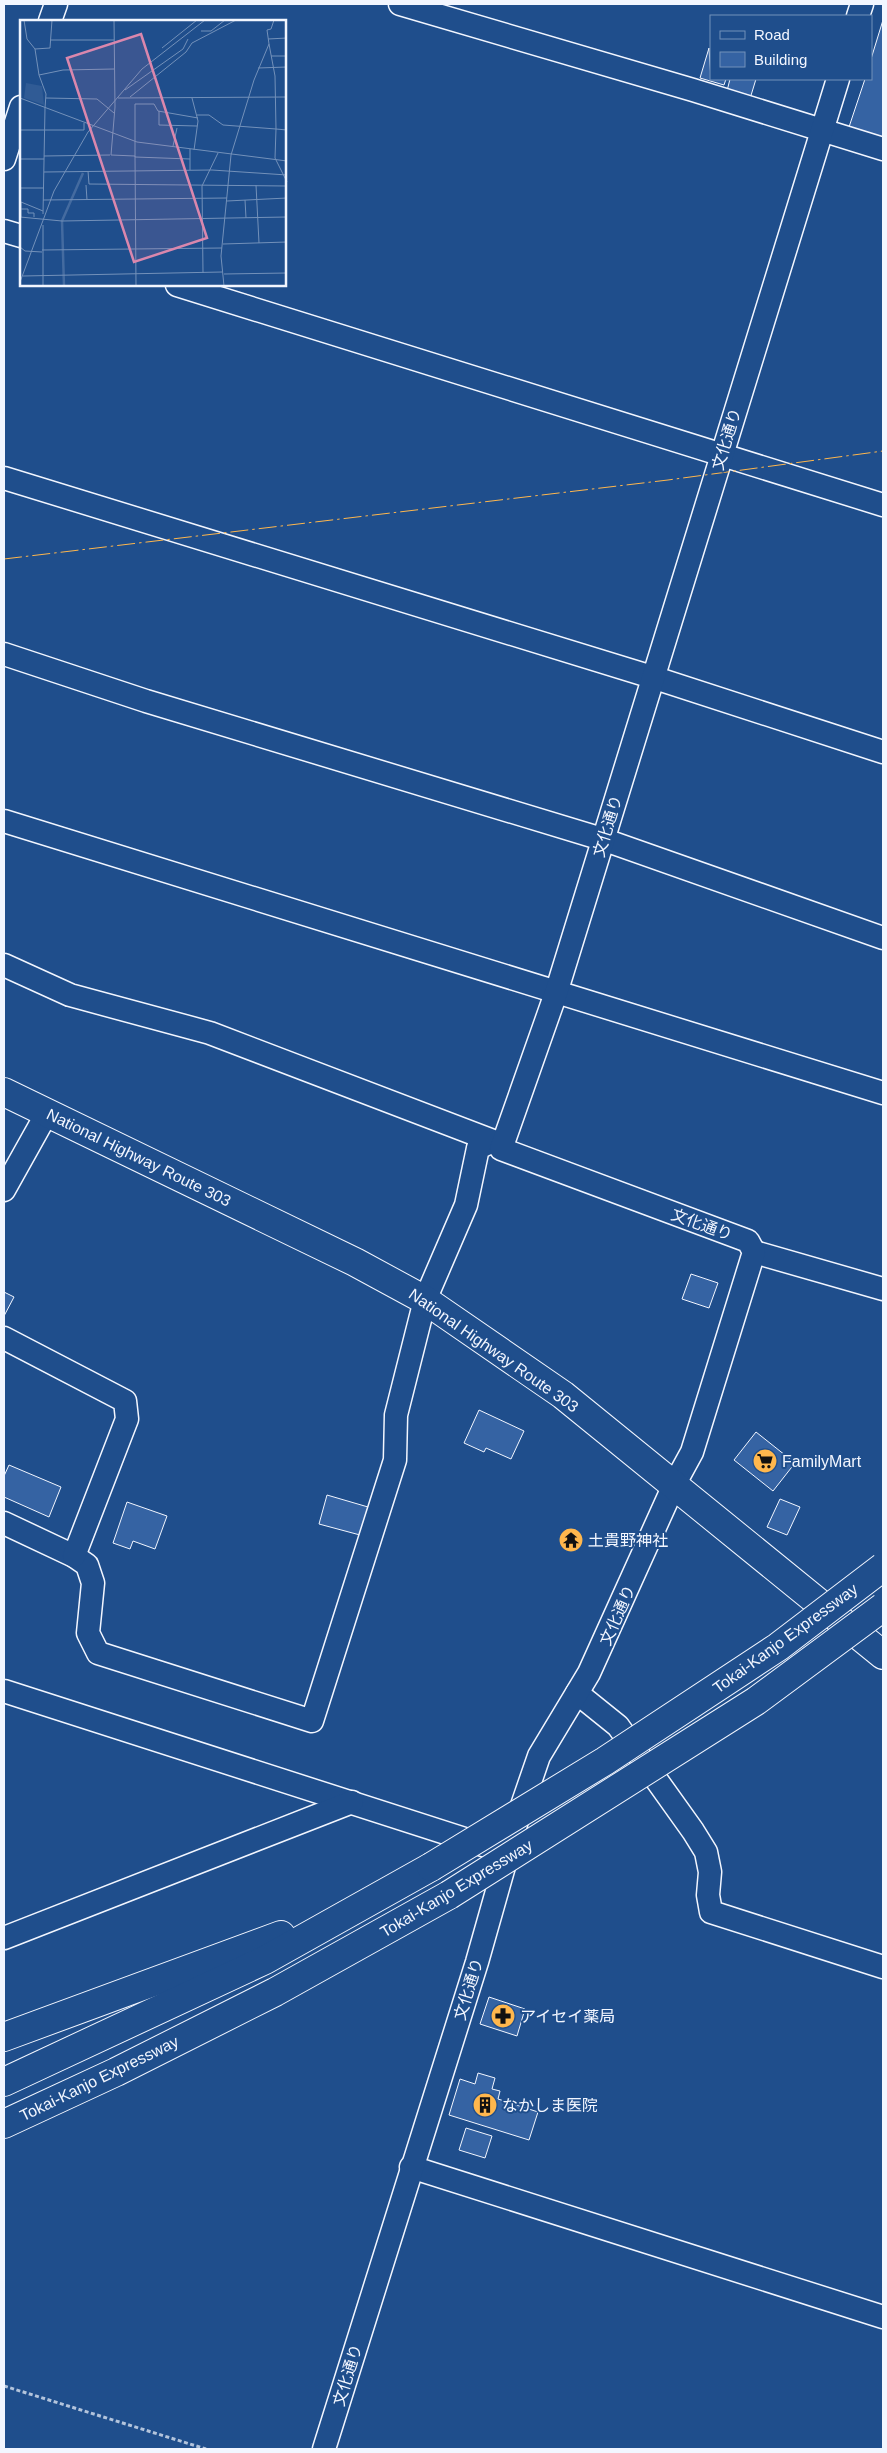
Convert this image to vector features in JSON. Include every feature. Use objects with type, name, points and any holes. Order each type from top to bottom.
[{"type":"highway","name":"National Highway Route 303","points":[[4,1092],[355,1262],[425,1300],[563,1395],[883,1656]]},
{"type":"highway","name":"Tokai-Kanjo Expressway","points":[[4,2082],[266,1960],[431,1867],[613,1756],[778,1647],[883,1567]]},
{"type":"highway","name":"Tokai-Kanjo Expressway","points":[[4,2124],[116,2072],[275,1992],[449,1895],[756,1701],[883,1608]]},
{"type":"highway","points":[[4,2037],[369,1902]]},
{"type":"street","points":[[50,20],[56,4]]},
{"type":"street","points":[[400,4],[883,150]]},
{"type":"street","name":"文化通り","points":[[324,2449],[411,2167],[477,1962],[508,1853],[539,1756],[577,1694],[612,1627],[674,1485],[692,1452],[754,1252],[748,1241],[501,1149],[556,993],[838,80]]},
{"type":"street","points":[[4,159],[20,110]]},
{"type":"street","points":[[4,231],[20,236]]},
{"type":"street","points":[[180,286],[883,505]]},
{"type":"street","points":[[4,478],[652,677],[883,752]]},
{"type":"street","points":[[4,654],[146,701],[602,839],[883,938]]},
{"type":"street","points":[[4,821],[883,1093]]},
{"type":"street","points":[[4,965],[70,995],[210,1033],[493,1141],[478,1148],[466,1205],[425,1300],[396,1415],[395,1460],[312,1721],[98,1653],[88,1633],[93,1584],[87,1565],[74,1556],[4,1523]]},
{"type":"street","points":[[4,1190],[47,1113]]},
{"type":"street","points":[[754,1252],[883,1289]]},
{"type":"street","points":[[4,1338],[125,1401],[127,1418],[74,1556]]},
{"type":"street","points":[[4,1691],[508,1853]]},
{"type":"street","points":[[577,1694],[618,1726],[694,1830],[706,1852],[710,1872],[708,1894],[711,1912],[883,1967]]},
{"type":"street","points":[[4,1938],[352,1802]]},
{"type":"street","points":[[411,2167],[883,2317]]},
{"type":"path","points":[[4,2386],[206,2449]]},
{"type":"building","points":[[883,20],[883,144],[847,133],[865,80],[872,80],[872,56]]},
{"type":"building","points":[[709,48],[710,80],[726,80],[724,85],[700,78]]},
{"type":"building","points":[[730,80],[756,80],[749,102],[726,95]]},
{"type":"building","points":[[691,1274],[718,1283],[709,1308],[682,1299]]},
{"type":"building","points":[[4,1292],[14,1297],[4,1316]]},
{"type":"building","points":[[479,1410],[524,1431],[511,1459],[486,1448],[484,1452],[464,1443]]},
{"type":"building","name":"FamilyMart","points":[[756,1432],[795,1463],[773,1491],[734,1460]]},
{"type":"building","points":[[9,1465],[61,1487],[49,1517],[4,1497],[4,1476]]},
{"type":"building","points":[[327,1495],[368,1507],[360,1535],[319,1524]]},
{"type":"building","points":[[780,1499],[800,1507],[787,1535],[767,1527]]},
{"type":"building","points":[[127,1502],[167,1516],[155,1549],[133,1541],[130,1549],[113,1543]]},
{"type":"building","name":"アイセイ薬局","points":[[489,1997],[525,2009],[517,2036],[480,2024]]},
{"type":"building","name":"なかしま医院","points":[[478,2073],[495,2078],[492,2089],[500,2091],[498,2099],[538,2112],[529,2140],[449,2115],[460,2079],[475,2084]]},
{"type":"building","points":[[466,2128],[492,2136],[485,2158],[459,2150]]},
{"type":"power","points":[[4,559],[668,480],[883,451]]},
{"type":"place","name":"FamilyMart","points":[[765,1461]]},
{"type":"place","name":"土貴野神社","points":[[571,1540]]},
{"type":"place","name":"アイセイ薬局","points":[[503,2016]]},
{"type":"place","name":"なかしま医院","points":[[485,2105]]}]
